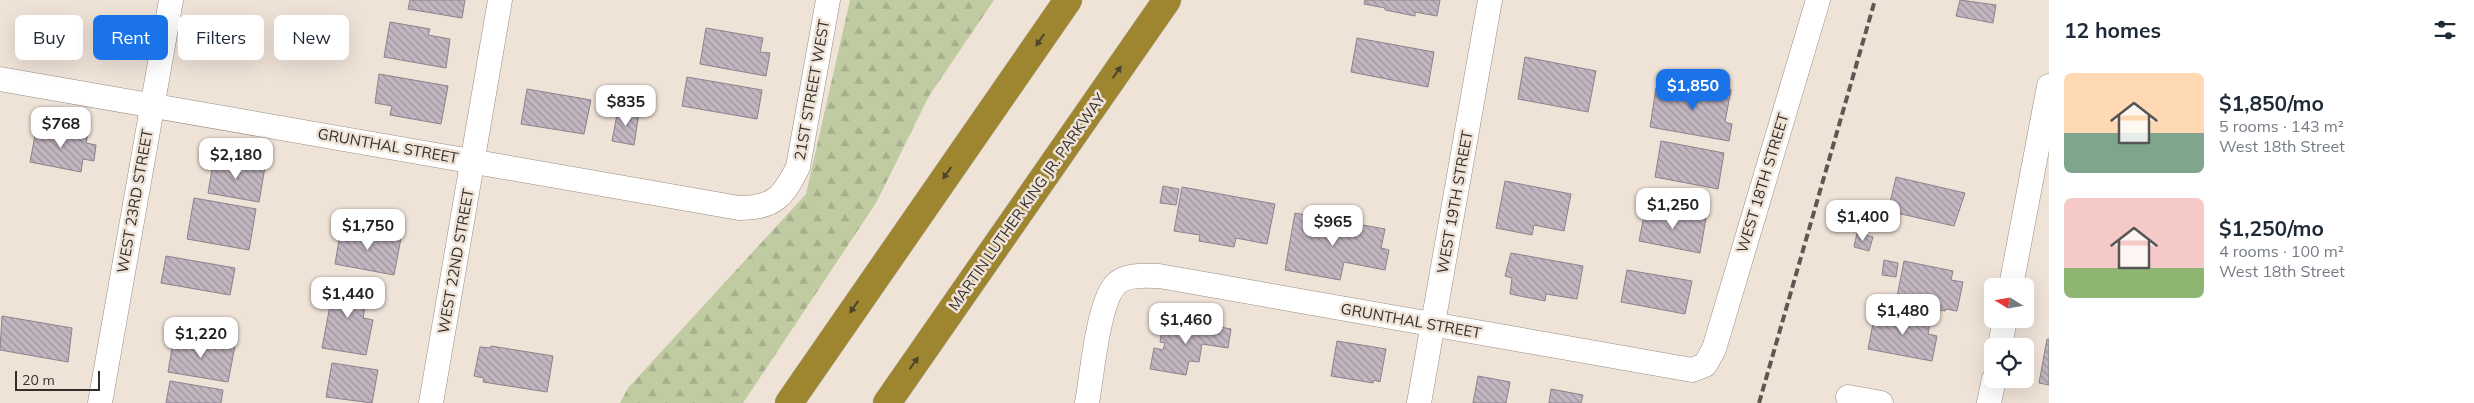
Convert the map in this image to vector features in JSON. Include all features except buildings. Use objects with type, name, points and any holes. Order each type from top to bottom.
[{"type":"highway","points":[[789,403],[1068,0]]},
{"type":"highway","name":"MARTIN LUTHER KING JR. PARKWAY","points":[[886,403],[1167,0]]},
{"type":"street","name":"WEST 23RD STREET","points":[[100,403],[171,0]]},
{"type":"street","name":"WEST 22ND STREET","points":[[431,403],[500,0]]},
{"type":"street","name":"21ST STREET WEST","points":[[774,202],[788,187],[798,168],[828,0]]},
{"type":"street","name":"WEST 19TH STREET","points":[[1419,403],[1490,0]]},
{"type":"street","name":"WEST 18TH STREET","points":[[1705,365],[1714,349],[1818,0]]},
{"type":"street","name":"GRUNTHAL STREET","points":[[0,79],[152,104],[739,208],[756,208],[774,202]]},
{"type":"street","points":[[2013,278],[2049,86]]},
{"type":"street","name":"GRUNTHAL STREET","points":[[1087,403],[1102,313],[1108,295],[1118,282],[1138,275],[1159,276],[1692,370],[1705,365]]},
{"type":"street","points":[[1989,403],[1992,388]]},
{"type":"street","points":[[1848,397],[1881,403]]},
{"type":"green space","points":[[850,0],[994,0],[929,96],[876,203],[743,403],[620,403],[628,388],[806,194]]},
{"type":"railway","points":[[1759,403],[1875,0]]}]
